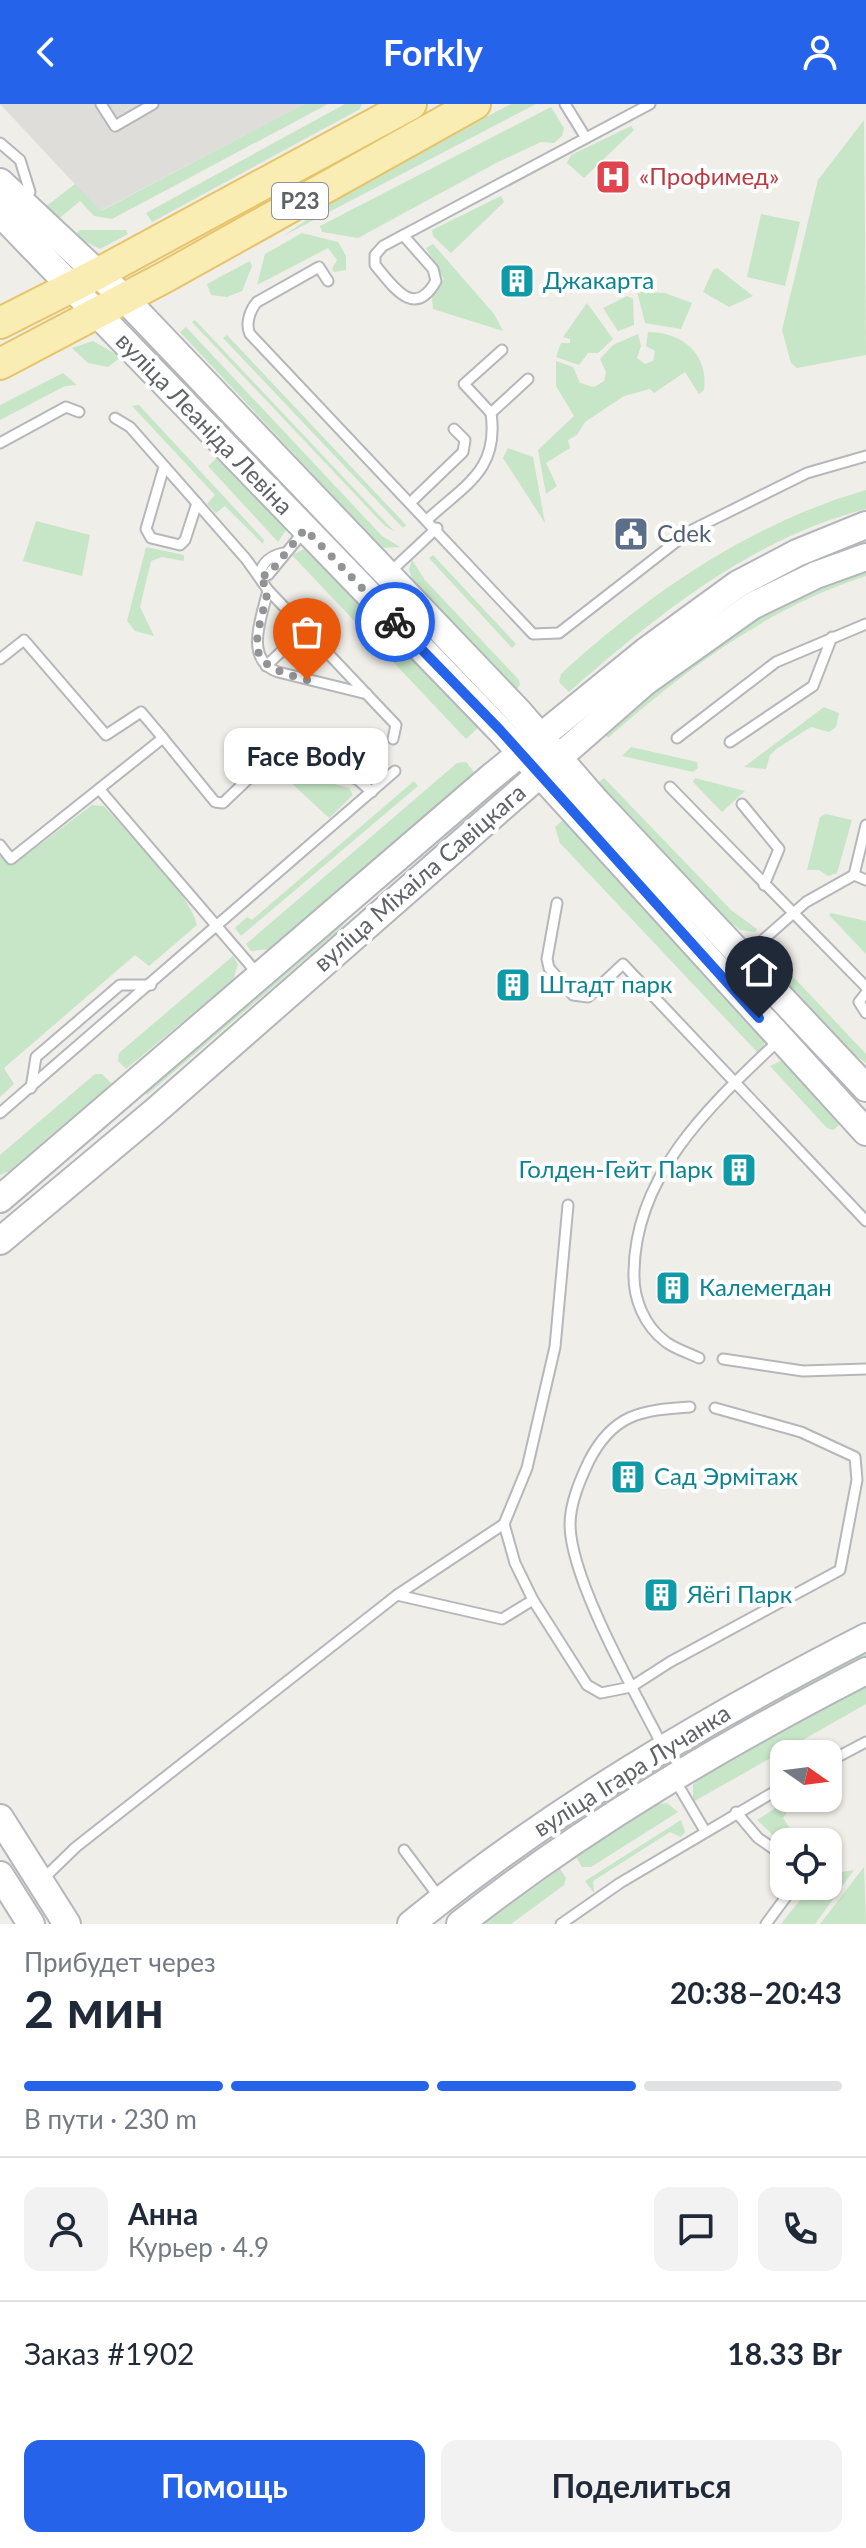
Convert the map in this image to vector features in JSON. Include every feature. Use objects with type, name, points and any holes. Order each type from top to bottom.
[{"type":"main road","name":"Р23","points":[[0,323],[84,281],[380,111],[411,104]]},
{"type":"main road","name":"Р23","points":[[0,364],[475,104]]},
{"type":"street","points":[[0,182],[9,207],[84,281]]},
{"type":"street","name":"вуліца Леаніда Левіна","points":[[84,281],[124,298],[388,575],[779,1040],[866,1132]]},
{"type":"street","name":"вуліца Леаніда Левіна","points":[[84,281],[97,313],[305,529],[530,745]]},
{"type":"street","name":"вуліца Міхаіла Савіцкага","points":[[0,1199],[530,745],[646,651],[738,584],[788,557],[866,525]]},
{"type":"street","name":"вуліца Міхаіла Савіцкага","points":[[0,1241],[153,1113],[627,696],[719,627],[781,592],[866,557]]},
{"type":"street","name":"вуліца Леаніда Левіна","points":[[548,765],[743,957],[866,1088]]},
{"type":"street","name":"вуліца Ігара Лучанка","points":[[411,1924],[564,1812],[664,1748],[866,1637]]},
{"type":"street","name":"вуліца Ігара Лучанка","points":[[460,1924],[581,1837],[674,1777],[866,1671]]},
{"type":"street","points":[[0,1818],[67,1924]]},
{"type":"street","points":[[0,1875],[31,1924]]},
{"type":"lane","points":[[101,104],[115,126],[153,104]]},
{"type":"lane","points":[[565,104],[586,138]]},
{"type":"lane","points":[[403,235],[433,269],[436,281],[425,295],[417,299],[409,300],[400,294],[375,265],[375,255],[383,246],[403,235],[650,104]]},
{"type":"lane","points":[[0,143],[20,160],[30,192],[9,207]]},
{"type":"lane","points":[[328,281],[319,267],[257,302],[247,328],[533,634],[559,633],[690,531],[807,473],[866,456]]},
{"type":"lane","points":[[428,519],[486,464],[495,439],[491,413],[464,384],[502,350]]},
{"type":"lane","points":[[491,413],[528,379]]},
{"type":"lane","points":[[0,443],[66,407],[79,412]]},
{"type":"lane","points":[[115,418],[130,427],[268,590],[396,725],[393,739]]},
{"type":"lane","points":[[411,502],[463,452],[465,440],[454,429]]},
{"type":"lane","points":[[164,467],[146,529],[151,538],[180,545],[185,540],[197,503]]},
{"type":"lane","points":[[388,575],[437,528]]},
{"type":"lane","points":[[259,576],[261,567],[271,556],[283,553],[305,529]]},
{"type":"lane","points":[[268,590],[257,645],[266,666],[278,672],[367,694]]},
{"type":"lane","points":[[677,738],[776,662],[866,624]]},
{"type":"lane","points":[[266,666],[305,629]]},
{"type":"lane","points":[[730,742],[813,686],[832,637]]},
{"type":"lane","points":[[0,659],[24,640],[106,735],[141,712],[215,802],[223,803],[270,758],[357,779],[372,792]]},
{"type":"lane","points":[[0,845],[11,859],[163,738]]},
{"type":"lane","points":[[0,1113],[395,771]]},
{"type":"lane","points":[[670,787],[866,987]]},
{"type":"lane","points":[[100,790],[259,976]]},
{"type":"lane","points":[[742,804],[779,849],[764,885]]},
{"type":"lane","points":[[743,957],[792,913],[854,875],[866,825]]},
{"type":"lane","points":[[854,875],[866,880]]},
{"type":"lane","points":[[557,903],[547,959],[549,968],[573,995],[588,997],[623,964],[866,1221]]},
{"type":"lane","points":[[31,1088],[36,1057],[120,985],[151,985]]},
{"type":"lane","points":[[866,993],[859,1002],[866,1013]]},
{"type":"lane","points":[[699,1358],[666,1342],[649,1325],[634,1293],[634,1242],[649,1195],[675,1150],[735,1083],[779,1040]]},
{"type":"lane","points":[[40,1881],[76,1847],[397,1595],[504,1524],[527,1468],[555,1347],[568,1205]]},
{"type":"lane","points":[[723,1359],[803,1371],[866,1369]]},
{"type":"lane","points":[[664,1748],[631,1687],[574,1557],[570,1523],[579,1481],[599,1442],[623,1419],[650,1409],[690,1407]]},
{"type":"lane","points":[[504,1524],[515,1563],[533,1600],[587,1685],[601,1693],[631,1687],[683,1654],[840,1570],[857,1480],[855,1457],[801,1432],[715,1408]]},
{"type":"lane","points":[[397,1595],[502,1619],[533,1600]]},
{"type":"lane","points":[[842,1755],[866,1742]]},
{"type":"lane","points":[[674,1777],[705,1831]]},
{"type":"lane","points":[[561,1924],[705,1831],[770,1794]]},
{"type":"lane","points":[[736,1812],[758,1838],[770,1846]]},
{"type":"lane","points":[[404,1850],[441,1900]]},
{"type":"lane","points":[[766,1924],[784,1900]]},
{"type":"shaded area","points":[[0,104],[304,104],[100,211]]},
{"type":"green space","points":[[304,104],[328,104],[112,219],[94,216],[80,201],[56,221],[44,208],[75,184],[101,211]]},
{"type":"green space","points":[[345,104],[362,104],[360,109],[152,222],[146,213]]},
{"type":"green space","points":[[511,104],[536,104],[283,236],[367,179]]},
{"type":"green space","points":[[551,107],[564,128],[562,136],[554,143],[541,142],[496,163],[358,238],[322,232],[320,226]]},
{"type":"green space","points":[[864,120],[866,355],[797,368],[791,363],[782,330],[818,180]]},
{"type":"green space","points":[[631,126],[634,130],[584,178],[567,163],[571,155]]},
{"type":"green space","points":[[501,196],[504,202],[451,253],[433,236],[432,230]]},
{"type":"green space","points":[[761,214],[800,222],[785,286],[747,277]]},
{"type":"green space","points":[[80,230],[126,230],[128,234],[100,249],[74,236]]},
{"type":"green space","points":[[302,233],[338,242],[346,256],[346,270],[334,272],[332,269],[337,260],[328,248],[257,285],[265,254]]},
{"type":"green space","points":[[433,244],[494,314],[503,331],[433,309],[432,297],[444,279],[426,248]]},
{"type":"green space","points":[[250,261],[252,266],[242,291],[227,297],[211,295],[207,284]]},
{"type":"green space","points":[[717,268],[753,296],[729,307],[703,292],[713,270]]},
{"type":"green space","points":[[637,291],[665,293],[692,303],[681,329],[645,323]]},
{"type":"green space","points":[[627,296],[633,299],[634,325],[618,331],[603,308]]},
{"type":"green space","points":[[587,303],[613,339],[598,353],[588,353],[579,365],[556,357],[561,343],[570,343],[570,339],[563,337]]},
{"type":"green space","points":[[195,320],[394,531],[385,526],[192,322]]},
{"type":"green space","points":[[186,327],[382,536],[400,547],[382,548],[180,332]]},
{"type":"green space","points":[[648,332],[672,336],[691,348],[702,366],[704,390],[699,394],[685,372],[654,393],[650,389],[624,396],[585,422],[577,435],[568,440],[570,448],[546,463],[557,486],[546,494],[538,450],[574,416],[556,386],[556,361],[573,367],[580,383],[594,387],[604,381],[606,372],[600,359],[613,345],[638,334],[641,346],[637,358],[645,364],[653,361],[655,351],[646,346]]},
{"type":"green space","points":[[227,335],[406,525],[403,528],[223,338]]},
{"type":"green space","points":[[93,341],[121,357],[108,367],[88,363],[72,348]]},
{"type":"green space","points":[[160,353],[382,584],[350,560],[157,355]]},
{"type":"green space","points":[[63,373],[77,385],[65,386],[0,420],[0,405]]},
{"type":"green space","points":[[139,405],[264,540],[263,544],[225,506],[216,513],[207,504],[215,495],[132,406]]},
{"type":"green space","points":[[508,448],[533,457],[545,523],[503,458]]},
{"type":"green space","points":[[218,457],[243,474],[288,527],[278,542],[208,466]]},
{"type":"green space","points":[[866,490],[866,509],[783,539],[744,560],[671,608],[569,692],[559,682],[561,674],[594,644],[703,564],[782,521]]},
{"type":"green space","points":[[36,521],[90,535],[82,576],[23,561]]},
{"type":"green space","points":[[146,547],[184,555],[184,561],[162,557],[151,561],[140,607],[154,636],[135,631],[127,621]]},
{"type":"green space","points":[[308,547],[480,726],[466,739],[292,555]]},
{"type":"green space","points":[[433,555],[516,644],[512,648],[429,558]]},
{"type":"green space","points":[[412,560],[425,580],[519,680],[516,690],[412,579],[409,569]]},
{"type":"green space","points":[[866,566],[866,576],[830,589],[761,623],[667,688],[608,738],[603,732],[689,661],[765,611]]},
{"type":"green space","points":[[824,707],[839,713],[836,727],[829,732],[811,727],[776,749],[770,755],[766,769],[744,767]]},
{"type":"green space","points":[[631,747],[697,762],[698,768],[693,772],[622,756]]},
{"type":"green space","points":[[466,762],[474,772],[462,784],[269,949],[251,951],[246,944],[457,763]]},
{"type":"green space","points":[[268,766],[349,788],[353,795],[329,818],[285,777],[264,772]]},
{"type":"green space","points":[[604,778],[731,910],[757,929],[755,932],[740,930],[730,922],[597,784]]},
{"type":"green space","points":[[695,778],[745,791],[722,812],[693,782]]},
{"type":"green space","points":[[414,781],[418,786],[241,936],[235,928],[247,917],[252,920]]},
{"type":"green space","points":[[92,805],[104,806],[157,864],[183,897],[197,925],[149,966],[135,955],[4,1068],[14,1084],[0,1097],[0,850],[13,865]]},
{"type":"green space","points":[[826,814],[852,820],[837,873],[828,876],[819,870],[807,870],[820,817]]},
{"type":"green space","points":[[563,820],[766,1037],[762,1051],[757,1052],[560,843],[555,827]]},
{"type":"green space","points":[[364,900],[338,931],[147,1095],[140,1087]]},
{"type":"green space","points":[[829,915],[866,921],[866,954]]},
{"type":"green space","points":[[769,943],[781,964],[866,1054],[866,1063],[852,1053],[770,964],[766,951]]},
{"type":"green space","points":[[233,956],[238,964],[233,980],[126,1069],[118,1061],[119,1053]]},
{"type":"green space","points":[[781,1061],[798,1068],[814,1086],[839,1125],[833,1130],[827,1128],[770,1066]]},
{"type":"green space","points":[[95,1074],[102,1074],[112,1084],[10,1171],[0,1175],[0,1155]]},
{"type":"green space","points":[[866,1645],[866,1658],[566,1836],[562,1826]]},
{"type":"green space","points":[[866,1683],[866,1704],[802,1740],[770,1740],[770,1758],[693,1802],[693,1785]]},
{"type":"green space","points":[[667,1803],[678,1812],[591,1867],[582,1867],[576,1857],[657,1804]]},
{"type":"green space","points":[[770,1812],[787,1812],[783,1818],[789,1827],[770,1828],[770,1832],[757,1820]]},
{"type":"green space","points":[[681,1820],[685,1832],[681,1837],[670,1832],[593,1881],[594,1893],[585,1881]]},
{"type":"green space","points":[[864,1867],[866,1924],[820,1924],[839,1900],[842,1900],[842,1896]]},
{"type":"green space","points":[[560,1869],[566,1878],[564,1885],[511,1924],[483,1924]]},
{"type":"green space","points":[[854,1870],[842,1887],[842,1872]]},
{"type":"green space","points":[[800,1900],[832,1900],[815,1924],[781,1924]]},
{"type":"way so far","points":[[307,680],[271,669],[257,653],[257,638],[268,590],[259,576],[268,575],[305,529],[395,622]]},
{"type":"place","name":"«Профимед»","points":[[613,177]]},
{"type":"place","name":"Джакарта","points":[[517,281]]},
{"type":"place","name":"Cdek","points":[[631,534]]},
{"type":"place","name":"Face Body","points":[[307,680]]},
{"type":"place","name":"Штадт парк","points":[[513,985]]},
{"type":"place","name":"Голден-Гейт Парк","points":[[739,1170]]},
{"type":"place","name":"Калемегдан","points":[[673,1288]]},
{"type":"place","name":"Сад Эрмітаж","points":[[628,1477]]},
{"type":"place","name":"Яёгі Парк","points":[[661,1595]]},
{"type":"route","points":[[395,622],[500,730],[759,1018]]}]
